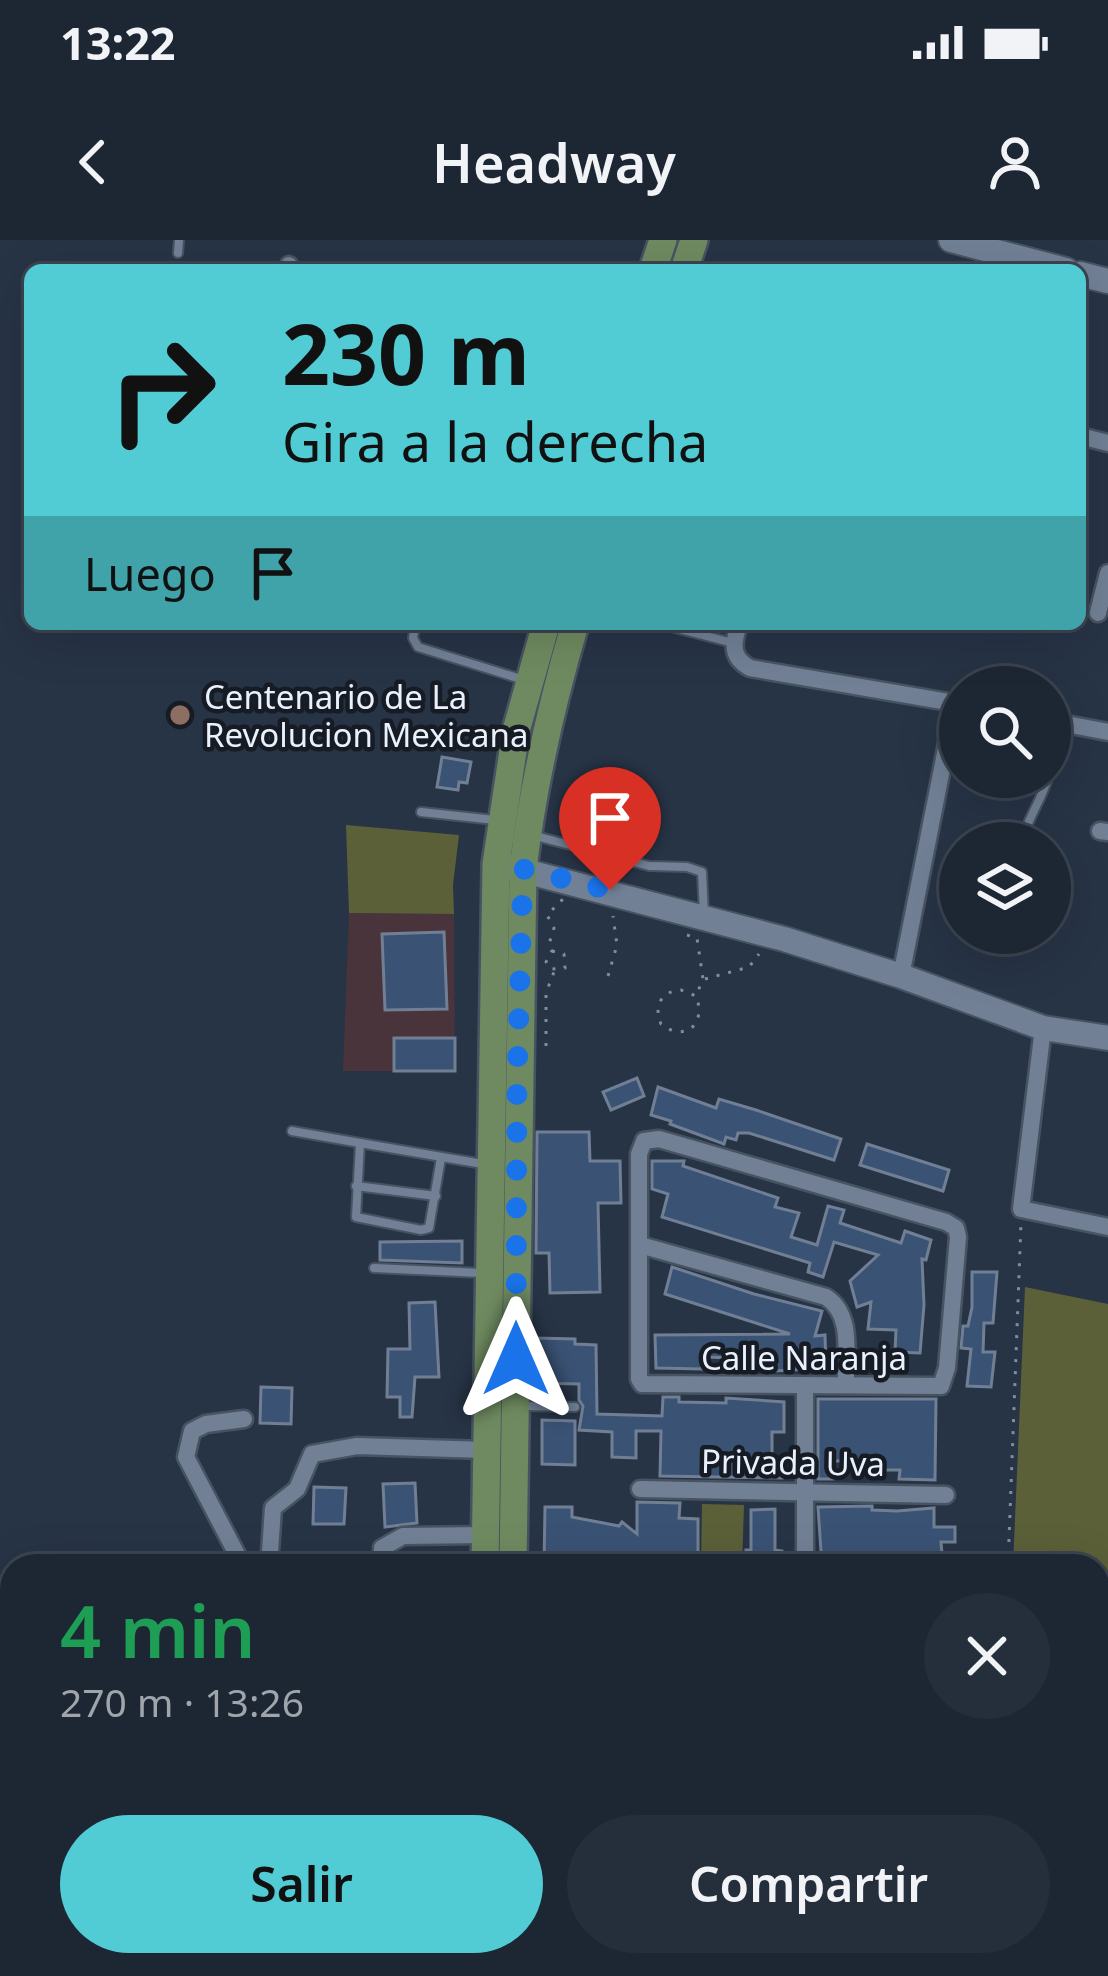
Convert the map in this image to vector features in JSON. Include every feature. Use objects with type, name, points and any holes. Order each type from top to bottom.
[{"type":"main road","points":[[485,1554],[490,1165],[509,866],[529,681],[544,630]]},
{"type":"main road","points":[[515,827],[572,630]]},
{"type":"main road","points":[[509,866],[517,1078],[513,1554]]},
{"type":"street","points":[[951,240],[1043,264]]},
{"type":"street","points":[[1095,612],[1108,573]]},
{"type":"street","points":[[737,630],[733,643],[740,662],[750,668],[939,700]]},
{"type":"street","points":[[1071,725],[1108,732]]},
{"type":"street","points":[[901,976],[939,794]]},
{"type":"street","points":[[509,866],[784,939],[1042,1028],[1108,1038]]},
{"type":"street","points":[[1042,1028],[1022,1209],[1108,1227]]},
{"type":"street","name":"Calle Naranja","points":[[652,1138],[946,1222],[956,1228],[958,1237],[944,1382],[934,1388],[642,1384],[640,1245],[639,1154],[644,1141],[652,1138]]},
{"type":"street","points":[[640,1245],[837,1304],[844,1322],[845,1385]]},
{"type":"street","points":[[805,1554],[806,1386]]},
{"type":"street","points":[[237,1554],[186,1457],[192,1431],[206,1424],[244,1419]]},
{"type":"street","points":[[269,1554],[271,1512],[297,1490],[312,1454],[357,1446],[486,1450]]},
{"type":"street","name":"Privada Uva","points":[[640,1489],[946,1495]]},
{"type":"street","points":[[382,1554],[382,1549],[403,1536],[485,1535]]},
{"type":"lane","points":[[178,253],[179,240]]},
{"type":"lane","points":[[414,630],[413,642],[418,647],[529,681]]},
{"type":"lane","points":[[683,630],[733,643]]},
{"type":"lane","points":[[421,812],[515,827],[649,866],[702,872],[704,917]]},
{"type":"lane","points":[[292,1131],[490,1165]]},
{"type":"lane","points":[[360,1143],[355,1214],[359,1220],[421,1230],[431,1226],[441,1158]]},
{"type":"lane","points":[[356,1186],[436,1196]]},
{"type":"lane","points":[[374,1268],[488,1273]]},
{"type":"lane","points":[[516,1406],[575,1407]]},
{"type":"path","points":[[608,976],[617,945],[610,890]]},
{"type":"path","points":[[552,951],[554,928],[547,915],[563,898],[579,903]]},
{"type":"path","points":[[676,931],[697,938],[703,979],[696,996],[700,1011],[697,1025],[690,1030],[675,1032],[661,1024],[657,1006],[667,993],[681,990],[696,996]]},
{"type":"path","points":[[703,979],[749,967],[766,945],[784,939]]},
{"type":"path","points":[[552,951],[546,962],[555,971]]},
{"type":"path","points":[[552,951],[568,960],[565,968],[555,971]]},
{"type":"path","points":[[546,1046],[546,993],[555,971]]},
{"type":"path","points":[[1008,1554],[1022,1209]]},
{"type":"shaded area","points":[[349,913],[454,914],[455,1071],[343,1071]]},
{"type":"green space","points":[[346,825],[459,835],[454,914],[349,913]]},
{"type":"green space","points":[[1025,1287],[1108,1304],[1108,1554],[1014,1554]]},
{"type":"green space","points":[[702,1504],[744,1505],[742,1554],[701,1554]]},
{"type":"building","points":[[442,757],[471,762],[467,783],[459,782],[458,790],[437,787]]},
{"type":"building","points":[[444,932],[447,1009],[385,1010],[382,934]]},
{"type":"building","points":[[394,1038],[455,1038],[455,1071],[394,1071]]},
{"type":"building","points":[[637,1078],[644,1096],[611,1110],[603,1092]]},
{"type":"building","points":[[658,1087],[716,1108],[719,1099],[841,1139],[834,1160],[749,1133],[738,1133],[736,1140],[726,1137],[724,1144],[670,1124],[651,1115]]},
{"type":"building","points":[[537,1132],[589,1132],[590,1161],[620,1161],[621,1203],[598,1203],[600,1292],[550,1293],[549,1253],[536,1253]]},
{"type":"building","points":[[867,1144],[949,1170],[943,1191],[860,1165]]},
{"type":"building","points":[[652,1161],[684,1161],[683,1166],[778,1198],[775,1207],[799,1213],[791,1237],[817,1245],[828,1206],[844,1210],[840,1223],[901,1243],[905,1231],[931,1240],[926,1260],[922,1259],[920,1353],[895,1352],[896,1330],[868,1329],[871,1302],[857,1307],[850,1281],[878,1255],[834,1242],[823,1277],[808,1272],[810,1263],[662,1217],[668,1194],[652,1189]]},
{"type":"building","points":[[462,1241],[462,1263],[380,1260],[380,1242]]},
{"type":"building","points":[[672,1267],[822,1311],[815,1336],[825,1335],[826,1368],[776,1371],[776,1359],[702,1357],[702,1369],[656,1368],[655,1335],[790,1334],[665,1294]]},
{"type":"building","points":[[972,1272],[997,1272],[993,1323],[984,1323],[983,1352],[995,1352],[991,1387],[967,1386],[971,1349],[961,1348],[963,1326],[968,1326],[972,1307]]},
{"type":"building","points":[[435,1302],[439,1377],[415,1377],[412,1417],[400,1417],[400,1397],[387,1397],[388,1349],[410,1349],[409,1303]]},
{"type":"building","points":[[534,1338],[575,1339],[575,1344],[596,1345],[597,1414],[662,1416],[663,1397],[679,1397],[679,1402],[726,1403],[726,1398],[784,1402],[784,1432],[772,1432],[772,1461],[782,1461],[782,1478],[660,1476],[661,1431],[636,1431],[636,1458],[612,1457],[612,1432],[579,1430],[583,1406],[579,1384],[534,1383]]},
{"type":"building","points":[[261,1387],[292,1388],[291,1424],[260,1423]]},
{"type":"building","points":[[818,1399],[936,1399],[935,1480],[899,1479],[900,1470],[854,1470],[854,1461],[833,1461],[833,1479],[818,1479]]},
{"type":"building","points":[[542,1420],[575,1421],[575,1465],[542,1464]]},
{"type":"building","points":[[415,1483],[417,1523],[385,1527],[383,1484]]},
{"type":"building","points":[[314,1487],[346,1488],[344,1524],[313,1524]]},
{"type":"building","points":[[637,1502],[680,1503],[679,1518],[698,1519],[698,1554],[544,1554],[545,1507],[572,1507],[572,1517],[619,1526],[622,1522],[637,1534]]},
{"type":"building","points":[[818,1507],[934,1508],[934,1527],[955,1527],[955,1542],[941,1542],[942,1554],[821,1554]]},
{"type":"building","points":[[775,1509],[775,1550],[782,1554],[746,1554],[751,1550],[751,1510]]},
{"type":"place","name":"Centenario de La Revolucion Mexicana","points":[[180,715]]},
{"type":"route","points":[[516,1359],[523,869],[610,890]]}]
